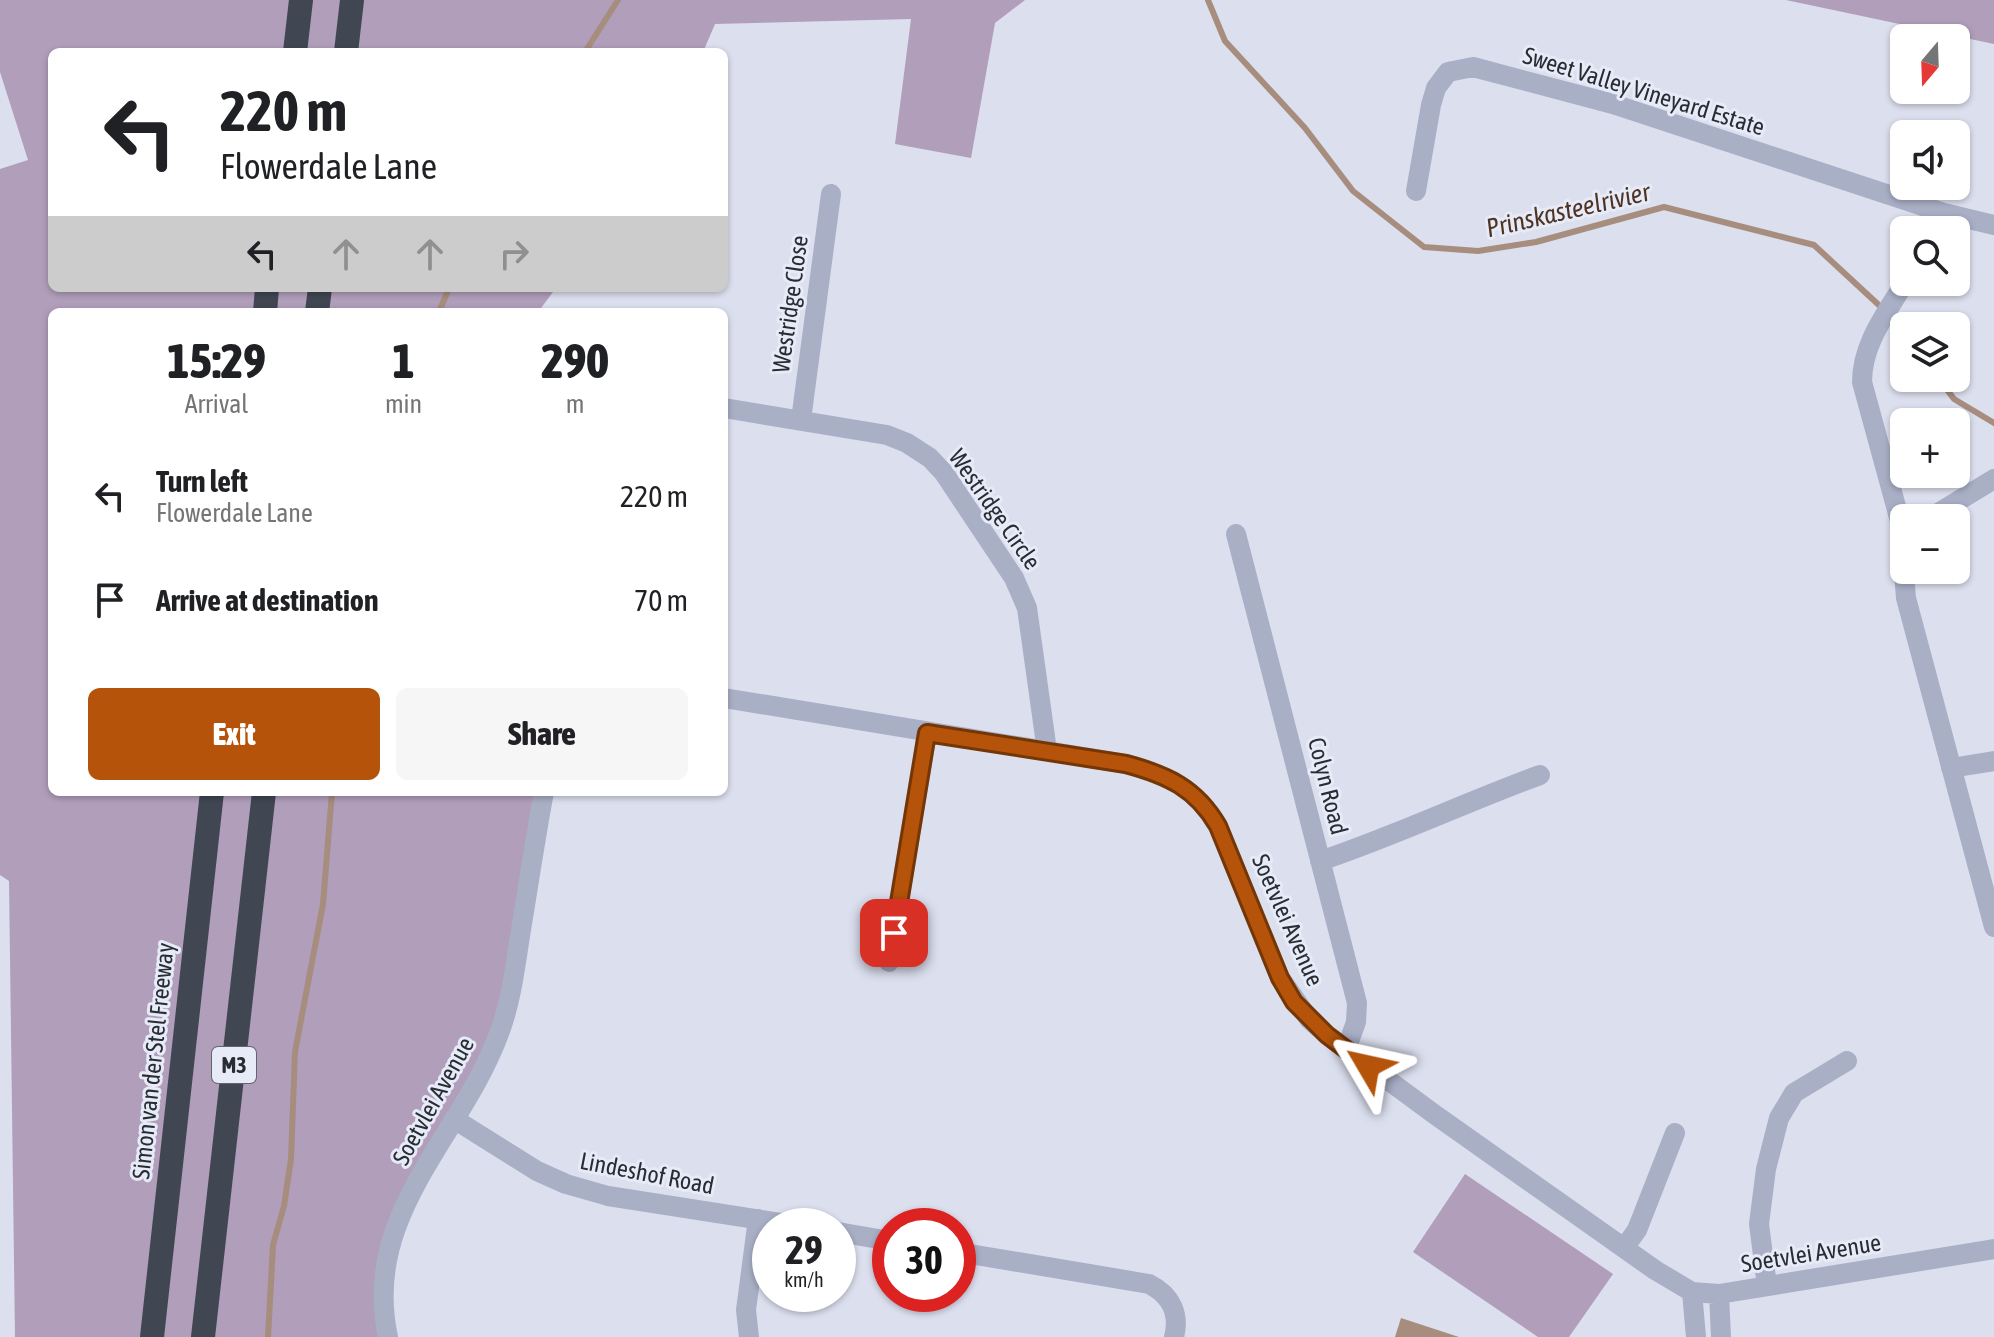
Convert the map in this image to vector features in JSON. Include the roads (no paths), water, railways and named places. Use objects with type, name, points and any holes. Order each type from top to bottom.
[{"type":"highway","points":[[295,48],[301,0]]},
{"type":"highway","points":[[346,48],[352,0]]},
{"type":"highway","name":"Simon van der Stel Freeway","points":[[152,1337],[212,796]]},
{"type":"highway","name":"M3","points":[[203,1337],[264,796]]},
{"type":"street","name":"Sweet Valley Vineyard Estate","points":[[1416,191],[1436,88],[1448,72],[1473,67],[1613,104],[1922,216]]},
{"type":"street","name":"Westridge Close","points":[[801,420],[831,194]]},
{"type":"street","name":"Sweet Valley Vineyard Estate","points":[[1970,224],[1994,225]]},
{"type":"street","points":[[1895,504],[1862,382],[1862,366],[1868,346],[1897,296]]},
{"type":"street","name":"Westridge Circle","points":[[728,409],[887,435],[930,458],[944,473],[1014,578],[1027,608],[1047,751]]},
{"type":"street","points":[[1953,504],[1994,479]]},
{"type":"street","name":"Colyn Road","points":[[1236,534],[1357,1003],[1356,1022],[1346,1050]]},
{"type":"street","points":[[1904,584],[1994,927]]},
{"type":"street","name":"Soetvlei Avenue","points":[[728,699],[1047,751],[1155,772],[1178,782],[1195,795],[1218,826],[1280,978],[1309,1019],[1346,1050],[1624,1248],[1692,1292],[1719,1294],[1994,1249]]},
{"type":"street","points":[[889,962],[927,733]]},
{"type":"street","points":[[1951,768],[1994,761]]},
{"type":"street","points":[[1320,861],[1540,775]]},
{"type":"street","name":"Soetvlei Avenue","points":[[388,1337],[382,1303],[384,1274],[397,1220],[492,1053],[508,1006],[543,796]]},
{"type":"street","points":[[1767,1286],[1759,1224],[1766,1169],[1779,1118],[1794,1093],[1847,1061]]},
{"type":"street","name":"Lindeshof Road","points":[[454,1119],[537,1171],[566,1184],[608,1196],[752,1218]]},
{"type":"street","points":[[1624,1248],[1637,1230],[1675,1133]]},
{"type":"street","points":[[976,1255],[1149,1284],[1169,1299],[1177,1325],[1174,1337]]},
{"type":"street","points":[[749,1337],[746,1310],[752,1264]]},
{"type":"street","points":[[1692,1292],[1696,1337]]},
{"type":"street","points":[[1719,1294],[1721,1337]]},
{"type":"waterway","points":[[588,48],[618,0]]},
{"type":"waterway","name":"Prinskasteelrivier","points":[[1208,0],[1225,41],[1305,128],[1353,191],[1424,247],[1478,251],[1536,242],[1664,207],[1814,245],[1881,307]]},
{"type":"waterway","points":[[441,308],[447,292]]},
{"type":"waterway","name":"Prinskasteelrivier","points":[[1949,392],[1954,399],[1994,423]]},
{"type":"waterway","points":[[268,1337],[273,1245],[284,1206],[291,1159],[295,1052],[323,904],[332,796]]}]
